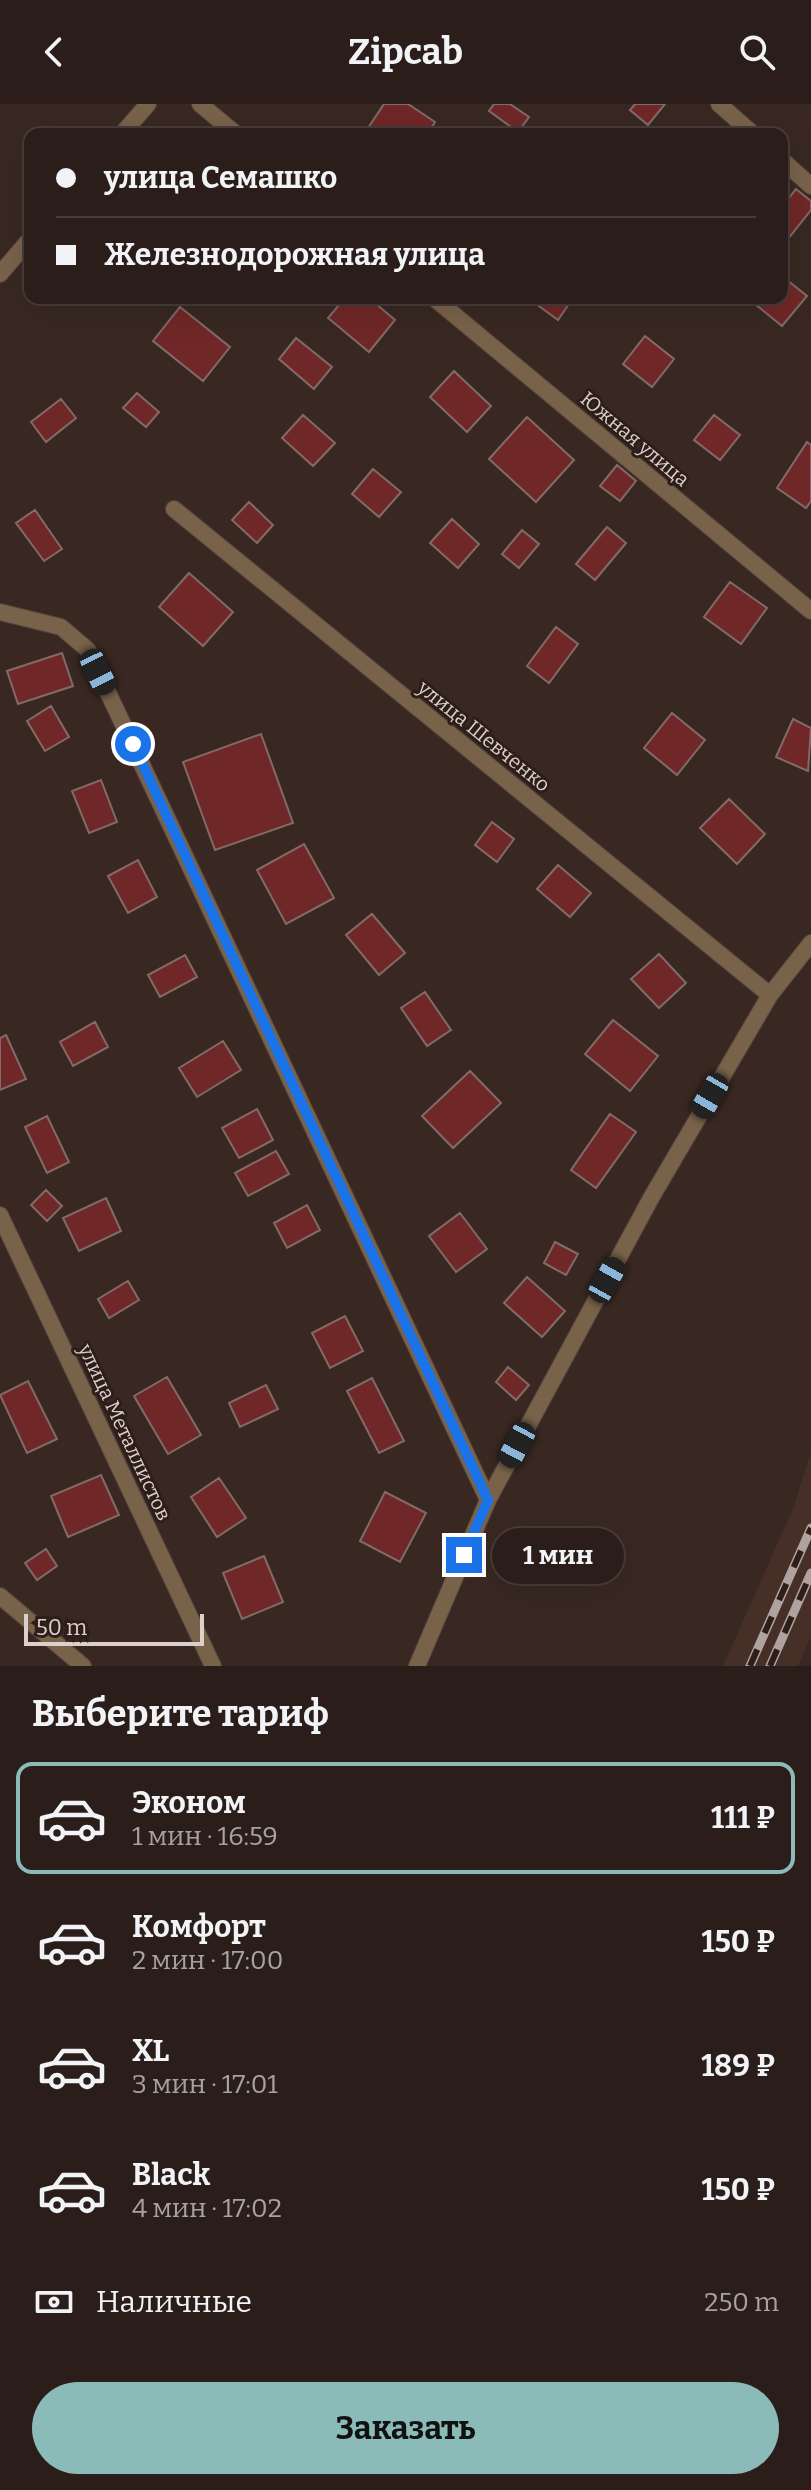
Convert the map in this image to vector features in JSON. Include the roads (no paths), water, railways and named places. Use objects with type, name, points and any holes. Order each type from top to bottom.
[{"type":"street","points":[[127,128],[148,104]]},
{"type":"street","points":[[200,104],[229,128]]},
{"type":"street","points":[[719,104],[746,128]]},
{"type":"street","points":[[788,165],[811,186]]},
{"type":"street","points":[[0,274],[24,246]]},
{"type":"street","name":"Южная улица","points":[[441,304],[811,611]]},
{"type":"street","name":"улица Шевченко","points":[[174,509],[770,995]]},
{"type":"street","points":[[0,612],[61,627],[88,650],[488,1500]]},
{"type":"street","points":[[417,1666],[488,1500],[651,1198],[770,995],[811,943]]},
{"type":"street","name":"улица Металлистов","points":[[0,1215],[213,1666]]},
{"type":"street","points":[[0,1596],[83,1666]]},
{"type":"railway","points":[[750,1666],[811,1528]]},
{"type":"railway","points":[[770,1666],[811,1573]]}]
